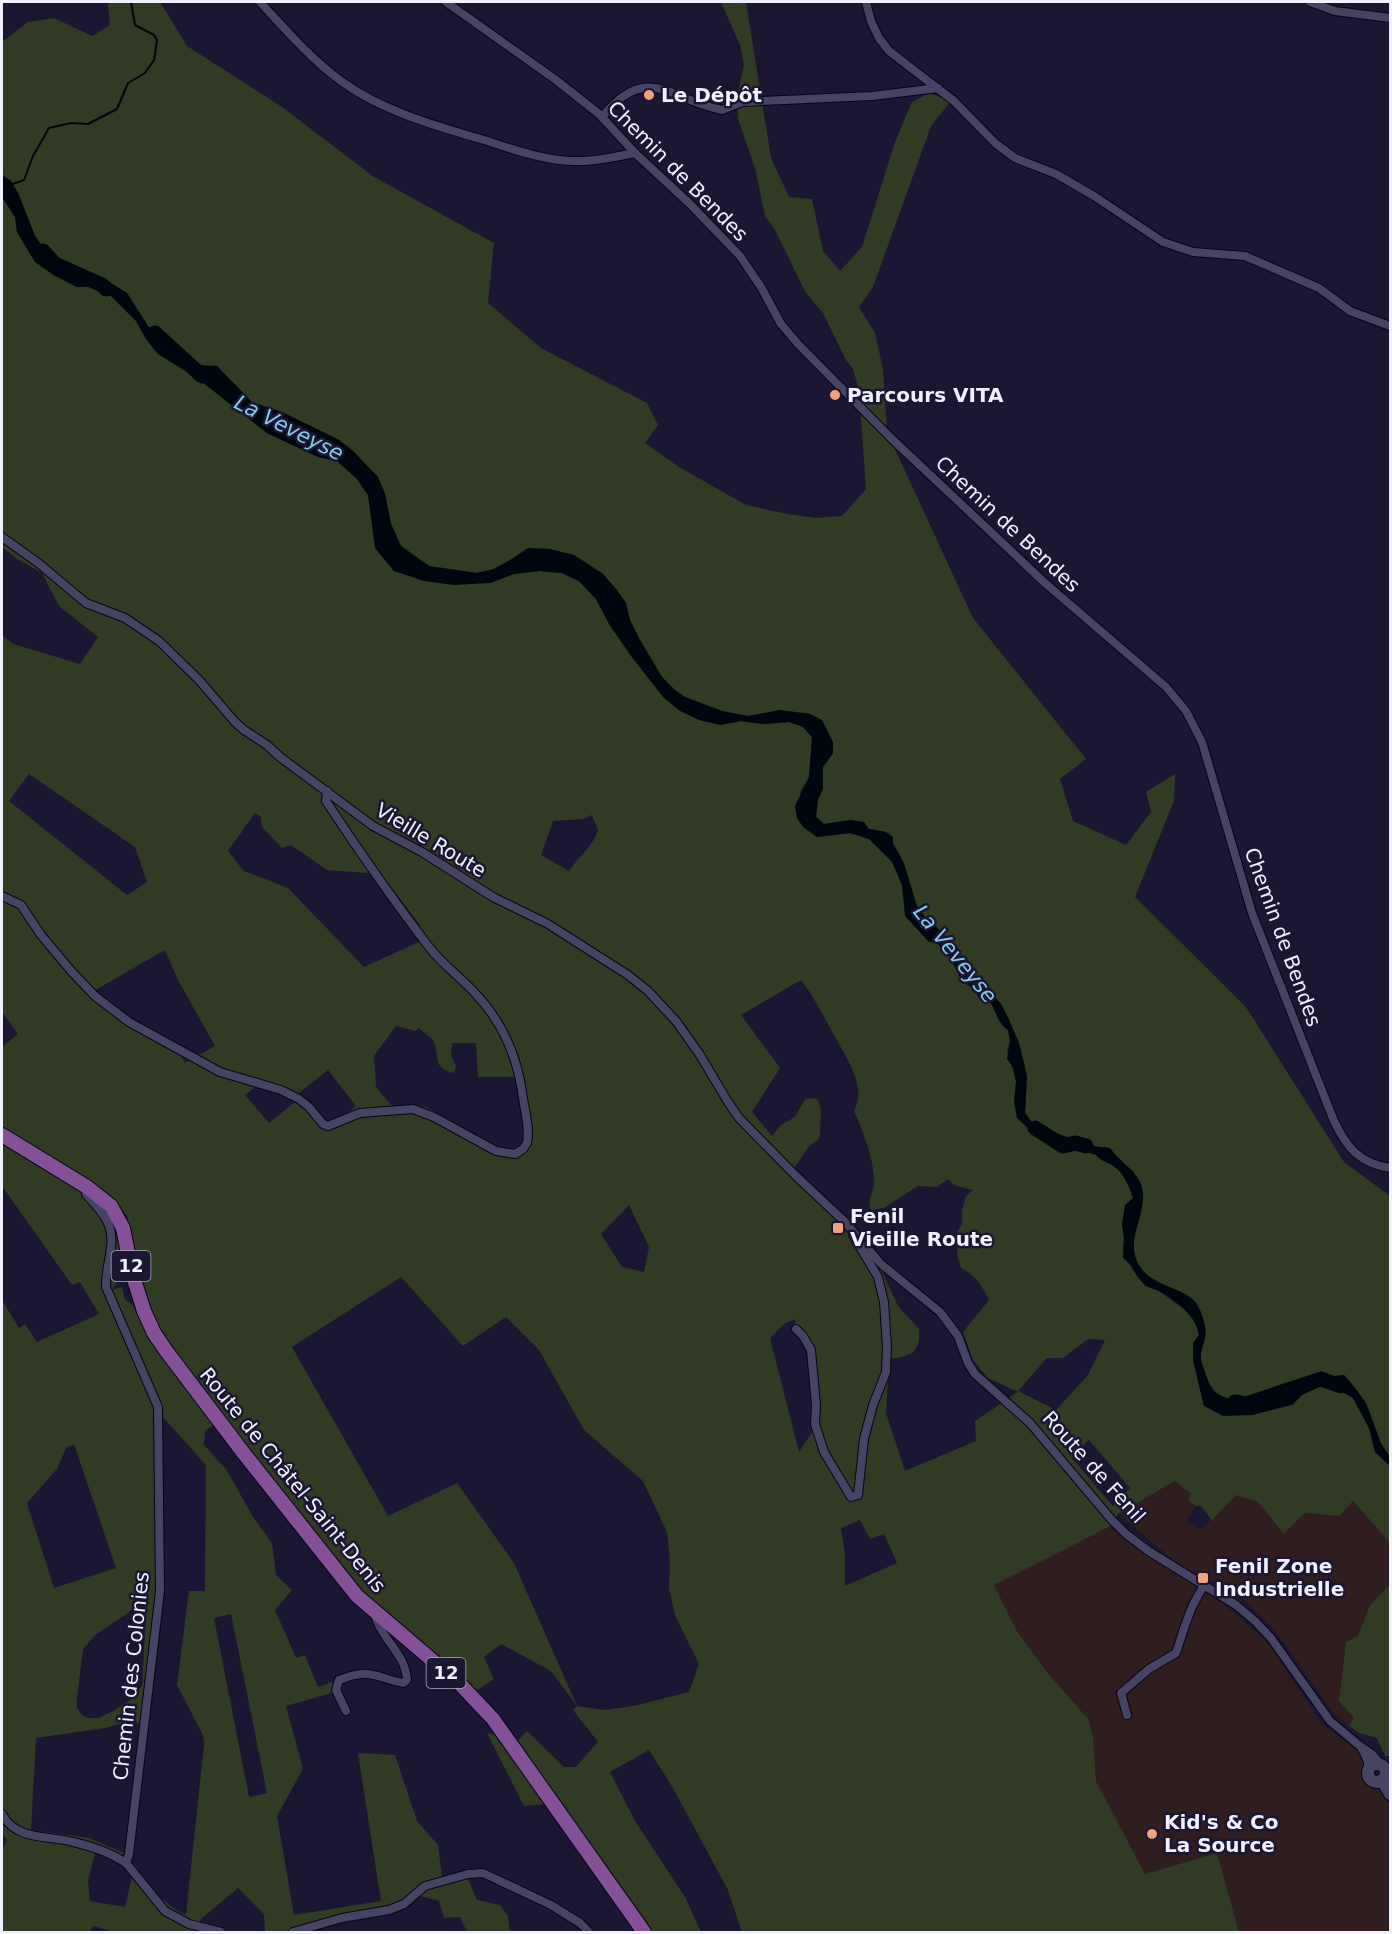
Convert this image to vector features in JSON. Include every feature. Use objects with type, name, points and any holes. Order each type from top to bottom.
[{"type":"main road","name":"Route de Châtel-Saint-Denis","points":[[2,1135],[87,1187],[111,1206],[123,1228],[138,1294],[154,1333],[309,1537],[357,1596],[460,1684],[493,1719],[644,1932]]},
{"type":"street","points":[[260,2],[290,34],[341,81],[378,102],[433,124],[552,159],[592,161],[635,153]]},
{"type":"street","name":"Chemin de Bendes","points":[[446,2],[556,80],[602,117],[635,153],[690,204],[740,256],[761,286],[781,324],[798,344],[901,447],[1045,583],[1166,687],[1186,711],[1202,742],[1252,913],[1334,1121],[1344,1142],[1360,1158],[1377,1166],[1390,1168]]},
{"type":"street","points":[[867,2],[871,21],[879,38],[889,51],[954,101],[995,143],[1015,158],[1056,174],[1104,202],[1163,242],[1193,252],[1245,256],[1319,288],[1350,311],[1390,326]]},
{"type":"street","points":[[1310,2],[1335,11],[1390,18]]},
{"type":"street","points":[[602,117],[612,105],[630,91],[641,87],[668,90],[722,110],[741,102],[872,96],[938,88]]},
{"type":"street","name":"Vieille Route","points":[[2,537],[37,562],[86,603],[125,618],[159,641],[199,680],[244,730],[373,826],[422,852],[498,900],[549,924],[641,984],[676,1021],[709,1068],[739,1118],[819,1195]]},
{"type":"street","points":[[2,896],[21,905],[41,935],[79,980],[95,996],[129,1022],[220,1072],[281,1090],[299,1099],[323,1124],[331,1126],[360,1113],[418,1110],[489,1149],[509,1154],[518,1153],[527,1143],[528,1128],[517,1066],[505,1036],[475,992],[435,955],[362,856],[326,801],[327,791]]},
{"type":"street","name":"Chemin des Colonies","points":[[87,1187],[86,1194],[107,1219],[112,1233],[112,1246],[105,1273],[106,1287],[158,1407],[160,1591],[129,1854],[126,1863]]},
{"type":"street","name":"Route de Fenil","points":[[819,1195],[881,1264],[940,1312],[958,1336],[968,1363],[975,1374],[1030,1424],[1111,1519],[1150,1552],[1236,1605],[1256,1621],[1283,1654],[1330,1721],[1373,1755],[1385,1771],[1390,1794]]},
{"type":"street","points":[[796,1329],[804,1336],[811,1350],[816,1405],[815,1424],[824,1452],[851,1497],[858,1495],[864,1439],[873,1405],[886,1372],[887,1347],[884,1302],[878,1277],[845,1222]]},
{"type":"street","points":[[1127,1715],[1120,1693],[1149,1669],[1176,1653],[1189,1615],[1205,1585]]},
{"type":"street","points":[[346,1711],[336,1690],[339,1680],[357,1673],[368,1673],[403,1683],[407,1680],[407,1673],[399,1654],[376,1624],[375,1613]]},
{"type":"street","name":"Route de Fenil","points":[[1360,1746],[1366,1756],[1369,1769]]},
{"type":"street","points":[[1369,1769],[1374,1765],[1385,1771]]},
{"type":"street","points":[[2,1814],[5,1820],[19,1832],[73,1841],[126,1863],[165,1911],[189,1924],[221,1932]]},
{"type":"street","points":[[293,1932],[342,1918],[390,1910],[406,1903],[423,1887],[468,1874],[483,1873],[551,1905],[580,1923],[589,1932]]},
{"type":"shaded area","points":[[1175,1481],[1191,1494],[1189,1500],[1196,1506],[1186,1521],[1201,1530],[1236,1494],[1258,1502],[1305,1513],[1340,1516],[1353,1501],[1390,1543],[1390,1585],[1370,1605],[1358,1636],[1355,1718],[1349,1726],[1334,1714],[1277,1633],[1240,1596],[1178,1564],[1118,1514]]},
{"type":"shaded area","points":[[1113,1525],[1234,1612],[1269,1644],[1321,1723],[1357,1750],[1390,1805],[1390,1932],[1239,1932],[1217,1853],[1145,1874],[1096,1781],[1093,1737],[1089,1720],[1046,1671],[1017,1631],[994,1585]]},
{"type":"green space","points":[[110,2],[160,2],[187,46],[282,107],[374,177],[494,243],[488,303],[541,348],[647,403],[658,425],[645,443],[679,467],[746,505],[816,518],[842,516],[866,489],[861,398],[853,369],[846,360],[823,313],[806,293],[775,230],[765,216],[755,168],[738,119],[738,91],[744,65],[740,45],[721,2],[746,2],[771,158],[789,197],[812,199],[823,251],[840,271],[862,247],[895,142],[912,102],[929,93],[951,101],[931,126],[873,287],[859,307],[875,333],[883,369],[887,432],[973,618],[1086,759],[1060,779],[1073,821],[1126,845],[1151,812],[1146,792],[1175,774],[1174,801],[1135,897],[1246,1007],[1344,1162],[1390,1196],[1390,1456],[1381,1444],[1366,1402],[1344,1375],[1313,1382],[1268,1399],[1252,1402],[1237,1401],[1221,1396],[1213,1389],[1201,1362],[1206,1334],[1197,1303],[1182,1292],[1152,1280],[1143,1271],[1137,1259],[1132,1230],[1134,1172],[1117,1158],[1110,1148],[1091,1146],[1034,1125],[1025,1113],[1027,1076],[1019,1043],[1001,1004],[978,980],[920,909],[901,858],[886,832],[869,829],[851,820],[824,824],[816,817],[818,799],[823,789],[823,767],[833,753],[810,714],[780,710],[749,716],[722,711],[685,697],[662,677],[630,620],[626,603],[603,574],[574,555],[528,548],[494,569],[477,573],[429,566],[401,546],[391,524],[385,494],[378,477],[353,451],[339,440],[282,412],[251,402],[217,366],[190,365],[168,345],[167,339],[148,326],[127,293],[55,264],[35,236],[11,181],[2,175],[2,42],[28,22],[54,18],[92,36],[110,25],[108,5]]},
{"type":"green space","points":[[2,197],[15,217],[17,232],[35,262],[77,287],[98,287],[110,295],[136,321],[158,354],[197,378],[267,433],[318,457],[337,461],[357,479],[368,495],[372,517],[394,571],[490,583],[514,574],[539,571],[561,573],[579,581],[596,599],[609,624],[663,697],[720,725],[741,721],[763,724],[789,722],[803,727],[812,737],[809,777],[800,792],[817,837],[850,833],[869,839],[893,862],[904,896],[950,957],[962,981],[974,989],[979,998],[987,997],[1001,1024],[1008,1030],[1010,1041],[1007,1050],[1016,1081],[1014,1102],[1033,1133],[1096,1155],[1120,1171],[1126,1180],[1133,1198],[1122,1224],[1123,1250],[1145,1286],[1159,1291],[1185,1310],[1197,1323],[1199,1335],[1193,1360],[1204,1406],[1292,1405],[1302,1395],[1323,1385],[1353,1398],[1369,1428],[1375,1452],[1390,1466],[1390,1543],[1353,1501],[1340,1516],[1304,1513],[1284,1534],[1258,1502],[1236,1495],[1212,1520],[1201,1506],[1196,1506],[1188,1500],[1191,1494],[1175,1481],[1118,1514],[1113,1525],[994,1585],[1017,1631],[1046,1671],[1089,1720],[1093,1737],[1096,1781],[1145,1874],[1217,1853],[1239,1932],[742,1932],[728,1890],[673,1788],[649,1750],[610,1772],[635,1821],[685,1897],[701,1932],[650,1932],[546,1804],[524,1806],[487,1733],[517,1741],[527,1731],[564,1767],[576,1767],[598,1742],[573,1710],[577,1706],[551,1671],[501,1644],[484,1657],[494,1679],[476,1691],[360,1591],[286,1500],[215,1403],[168,1344],[141,1288],[127,1216],[109,1195],[2,1129],[2,1047],[18,1034],[2,1012],[2,635],[13,644],[80,664],[98,637],[59,606],[42,573],[17,559],[2,547]],"holes":[[[29,774],[135,847],[147,882],[127,895],[9,801]],[[255,813],[261,817],[262,827],[282,848],[291,845],[327,870],[381,874],[420,925],[421,941],[364,967],[288,888],[244,871],[228,851]],[[592,815],[598,830],[589,847],[569,871],[541,855],[553,821],[583,819]],[[165,950],[178,980],[215,1046],[185,1063],[173,1043],[131,1022],[92,992]],[[801,980],[845,1055],[857,1081],[858,1097],[854,1111],[868,1146],[874,1175],[870,1199],[871,1210],[884,1208],[918,1186],[937,1187],[948,1179],[954,1185],[973,1190],[966,1196],[962,1210],[962,1224],[956,1234],[958,1258],[961,1268],[978,1281],[989,1300],[963,1332],[973,1360],[988,1378],[1018,1392],[975,1421],[976,1441],[905,1471],[886,1413],[889,1359],[912,1353],[918,1344],[919,1329],[898,1306],[881,1269],[862,1255],[838,1219],[807,1186],[795,1167],[810,1145],[820,1136],[821,1109],[818,1100],[805,1099],[795,1117],[781,1125],[772,1136],[752,1112],[780,1068],[741,1015]],[[396,1026],[415,1031],[419,1028],[433,1040],[438,1062],[447,1071],[454,1073],[456,1066],[451,1055],[452,1043],[476,1043],[478,1077],[517,1077],[524,1110],[526,1136],[517,1149],[505,1149],[476,1137],[425,1107],[393,1107],[376,1087],[374,1056]],[[328,1070],[356,1106],[327,1130],[299,1093]],[[258,1085],[295,1102],[269,1123],[245,1095]],[[629,1205],[649,1247],[644,1272],[622,1267],[601,1234]],[[401,1277],[463,1346],[506,1317],[539,1350],[584,1430],[643,1481],[667,1532],[670,1561],[669,1588],[675,1615],[699,1664],[689,1692],[634,1706],[605,1710],[577,1706],[514,1563],[457,1483],[388,1516],[292,1347]],[[795,1319],[796,1329],[811,1350],[814,1429],[799,1452],[770,1338],[784,1324]],[[1088,1339],[1105,1340],[1088,1375],[1056,1410],[1018,1391],[1047,1358],[1063,1358]],[[1089,1440],[1130,1488],[1113,1506],[1071,1457]],[[860,1520],[870,1539],[884,1534],[897,1563],[845,1586],[845,1554],[841,1528]]]},
{"type":"green space","points":[[2,1141],[102,1204],[116,1225],[126,1267],[112,1290],[122,1287],[125,1300],[132,1304],[159,1352],[214,1425],[205,1431],[204,1445],[226,1469],[253,1517],[272,1543],[276,1575],[292,1590],[275,1610],[296,1658],[305,1655],[318,1687],[332,1682],[335,1692],[286,1706],[303,1769],[277,1816],[294,1915],[381,1901],[358,1753],[395,1755],[417,1821],[438,1845],[442,1877],[456,1875],[468,1879],[477,1900],[500,1905],[508,1916],[510,1932],[467,1932],[460,1917],[444,1918],[439,1901],[417,1895],[401,1909],[346,1919],[299,1932],[265,1932],[264,1914],[238,1888],[201,1919],[197,1932],[115,1932],[93,1926],[90,1932],[2,1932],[2,1850],[7,1840],[2,1834],[2,1300],[19,1328],[25,1324],[37,1342],[99,1314],[80,1282],[72,1285],[2,1186]],"holes":[[[162,1416],[206,1465],[205,1591],[189,1591],[177,1685],[203,1735],[204,1745],[186,1915],[163,1900],[135,1865],[125,1907],[90,1901],[88,1881],[96,1849],[119,1858],[124,1853],[89,1838],[31,1830],[36,1738],[105,1728],[134,1720],[140,1724],[148,1724],[163,1596]],[[74,1444],[116,1568],[54,1588],[27,1503],[57,1469],[66,1448]],[[147,1600],[142,1686],[130,1700],[113,1711],[99,1718],[88,1718],[82,1715],[77,1708],[77,1698],[83,1649],[95,1635]],[[231,1614],[267,1793],[249,1797],[214,1618]]]},
{"type":"green space","points":[[1390,1585],[1390,1756],[1385,1756],[1377,1738],[1359,1733],[1349,1726],[1354,1718],[1339,1701],[1346,1642],[1358,1636],[1370,1605]]},
{"type":"water","points":[[2,175],[11,181],[35,236],[55,264],[90,280],[102,277],[127,293],[148,326],[167,339],[168,345],[190,365],[217,366],[252,402],[282,412],[339,440],[353,451],[378,477],[385,494],[391,524],[401,546],[429,566],[477,573],[494,569],[528,548],[550,549],[574,555],[603,574],[617,590],[626,603],[630,620],[640,640],[662,677],[685,697],[722,711],[748,716],[780,710],[810,714],[822,720],[833,742],[833,753],[823,767],[823,789],[818,799],[816,817],[824,824],[851,820],[864,822],[869,829],[886,832],[893,837],[893,844],[904,863],[917,906],[924,916],[932,921],[978,980],[1001,1004],[1008,1017],[1019,1043],[1027,1076],[1025,1113],[1034,1125],[1091,1146],[1110,1148],[1137,1177],[1143,1192],[1143,1202],[1134,1242],[1137,1262],[1152,1278],[1188,1296],[1200,1310],[1205,1330],[1201,1361],[1212,1388],[1218,1394],[1228,1398],[1258,1402],[1274,1398],[1316,1380],[1344,1375],[1366,1406],[1380,1441],[1389,1455],[1390,1466],[1375,1452],[1369,1428],[1353,1398],[1323,1385],[1302,1395],[1292,1405],[1252,1415],[1223,1416],[1204,1406],[1193,1360],[1193,1343],[1199,1335],[1194,1321],[1172,1299],[1145,1285],[1123,1258],[1122,1224],[1125,1205],[1133,1198],[1123,1175],[1096,1155],[1033,1133],[1017,1118],[1014,1102],[1016,1081],[1013,1067],[1007,1059],[1010,1041],[1008,1030],[1002,1024],[987,997],[979,998],[974,989],[962,981],[950,957],[938,944],[928,941],[905,916],[902,885],[892,862],[869,839],[850,833],[817,837],[803,827],[797,818],[795,806],[809,777],[812,737],[803,727],[789,722],[763,724],[741,721],[720,725],[699,720],[680,711],[663,697],[631,656],[609,624],[596,599],[579,581],[562,573],[539,571],[514,574],[490,583],[454,585],[424,581],[394,571],[375,548],[368,495],[357,479],[337,461],[318,457],[267,433],[197,378],[158,354],[136,321],[110,295],[98,287],[77,287],[55,276],[35,262],[17,232],[15,217],[2,197]]},
{"type":"waterway","points":[[10,185],[24,180],[33,156],[49,128],[71,123],[88,124],[117,109],[128,83],[145,73],[154,60],[157,40],[154,35],[135,25],[131,2]]},
{"type":"waterway","name":"La Veveyse","points":[[43,251],[55,264],[102,285],[106,289]]},
{"type":"waterway","name":"La Veveyse","points":[[155,333],[202,376]]},
{"type":"waterway","name":"La Veveyse","points":[[1035,1128],[1063,1146],[1075,1143],[1086,1146]]},
{"type":"waterway","name":"La Veveyse","points":[[1235,1402],[1246,1404],[1321,1379],[1341,1386]]},
{"type":"place","name":"Le Dépôt","points":[[649,95]]},
{"type":"place","name":"Parcours VITA","points":[[835,395]]},
{"type":"place","name":"Fenil Vieille Route","points":[[838,1228]]},
{"type":"place","name":"Fenil Zone Industrielle","points":[[1203,1578]]},
{"type":"place","name":"Kid's & Co La Source","points":[[1152,1834]]}]
